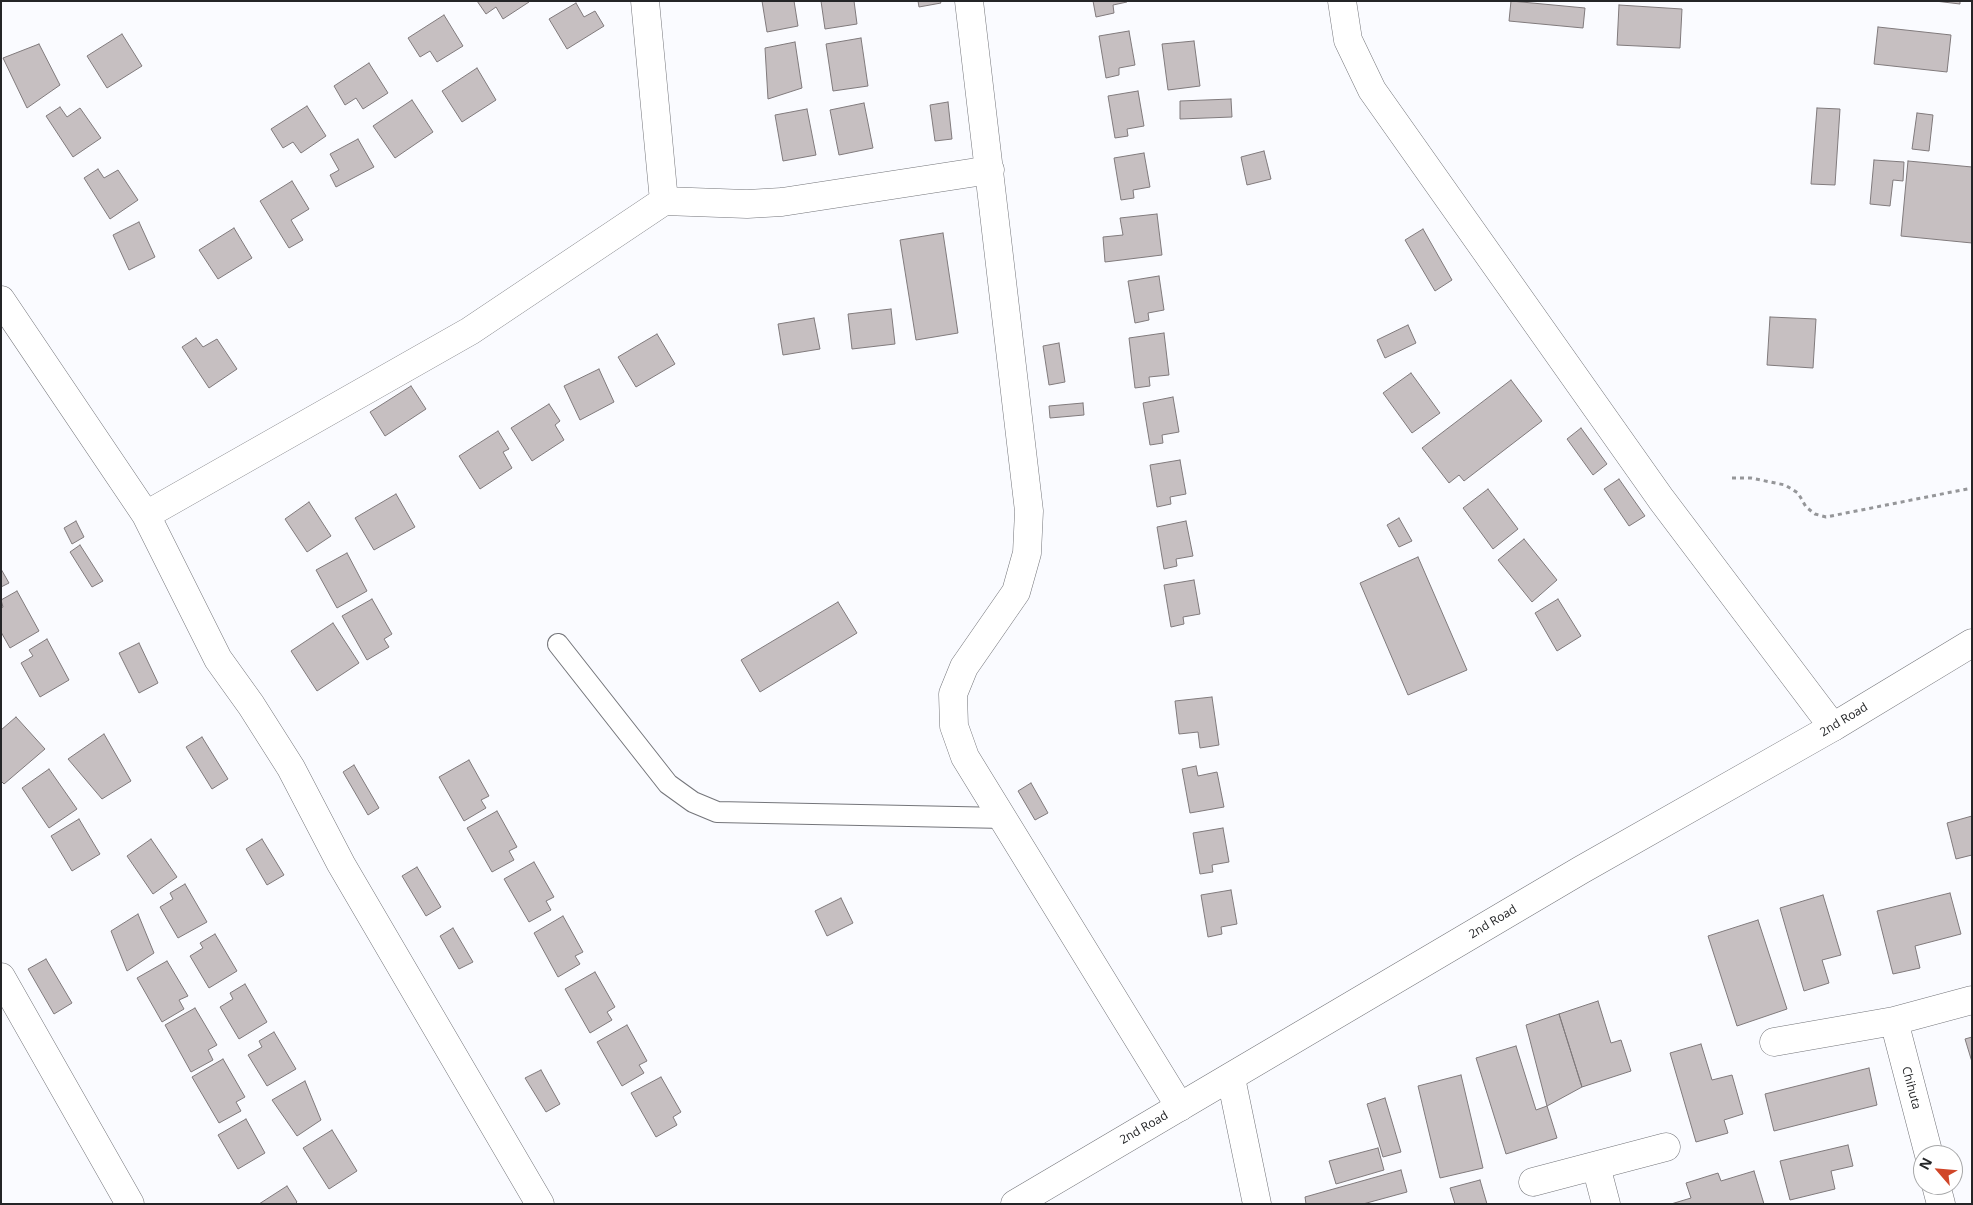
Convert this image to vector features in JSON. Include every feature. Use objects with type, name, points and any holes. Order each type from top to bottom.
[{"type":"street","points":[[645,1],[664,201]]},
{"type":"street","points":[[969,1],[1029,512],[1027,553],[1016,592],[964,667],[954,694],[954,726],[965,756],[1180,1107]]},
{"type":"street","points":[[1342,1],[1348,40],[1372,90],[1662,499],[1833,727]]},
{"type":"street","points":[[146,515],[470,331],[664,201],[747,204],[782,202],[990,170]]},
{"type":"street","points":[[1,300],[146,515],[218,659],[251,705],[291,768],[341,864],[540,1204]]},
{"type":"street","name":"2nd Road","points":[[1015,1204],[1581,870],[1833,727],[1972,643]]},
{"type":"street","points":[[1,977],[130,1204]]},
{"type":"street","points":[[1774,1042],[1894,1021],[1972,1000]]},
{"type":"street","name":"Chihuta","points":[[1894,1021],[1925,1145]]},
{"type":"street","points":[[1231,1078],[1257,1204]]},
{"type":"street","points":[[1534,1182],[1666,1147]]},
{"type":"street","points":[[1596,1166],[1606,1204]]},
{"type":"lane","points":[[558,644],[668,784],[693,802],[717,812],[1004,818]]},
{"type":"path","points":[[1732,478],[1751,478],[1785,485],[1798,493],[1806,507],[1815,514],[1826,517],[1972,488]]},
{"type":"building","points":[[477,1],[529,2],[503,19],[496,7],[486,14]]},
{"type":"building","points":[[762,1],[794,1],[798,26],[767,32]]},
{"type":"building","points":[[821,1],[854,1],[857,24],[825,29]]},
{"type":"building","points":[[918,1],[940,1],[941,3],[919,7]]},
{"type":"building","points":[[1093,1],[1127,2],[1113,5],[1114,13],[1096,17]]},
{"type":"building","points":[[1511,1],[1585,8],[1583,28],[1509,21]]},
{"type":"building","points":[[1935,1],[1960,1],[1960,4]]},
{"type":"building","points":[[576,3],[584,17],[595,11],[604,26],[567,49],[549,19]]},
{"type":"building","points":[[1619,5],[1682,9],[1680,48],[1617,45]]},
{"type":"building","points":[[444,15],[463,46],[437,62],[430,51],[420,57],[408,38]]},
{"type":"building","points":[[1878,27],[1951,35],[1947,72],[1874,64]]},
{"type":"building","points":[[1129,31],[1135,65],[1119,68],[1119,75],[1106,78],[1099,36]]},
{"type":"building","points":[[122,34],[142,66],[107,88],[87,56]]},
{"type":"building","points":[[861,38],[868,86],[833,91],[826,44]]},
{"type":"building","points":[[1194,41],[1200,86],[1168,90],[1162,44]]},
{"type":"building","points":[[795,42],[802,88],[768,99],[765,48]]},
{"type":"building","points":[[39,44],[60,85],[27,108],[3,58]]},
{"type":"building","points":[[369,63],[388,93],[363,109],[356,98],[345,105],[334,86]]},
{"type":"building","points":[[477,68],[496,100],[462,122],[442,91]]},
{"type":"building","points":[[1138,91],[1144,126],[1127,129],[1128,136],[1115,138],[1108,96]]},
{"type":"building","points":[[1231,99],[1232,117],[1180,119],[1180,101]]},
{"type":"building","points":[[412,100],[433,132],[395,158],[373,126]]},
{"type":"building","points":[[948,102],[952,139],[935,141],[930,105]]},
{"type":"building","points":[[864,103],[873,148],[839,155],[830,110]]},
{"type":"building","points":[[307,106],[326,136],[301,153],[293,142],[283,148],[271,129]]},
{"type":"building","points":[[60,107],[67,117],[80,108],[101,138],[73,157],[46,116]]},
{"type":"building","points":[[1817,108],[1840,109],[1835,185],[1811,184]]},
{"type":"building","points":[[807,109],[816,155],[783,161],[775,115]]},
{"type":"building","points":[[1917,113],[1933,115],[1929,151],[1912,149]]},
{"type":"building","points":[[358,139],[374,167],[336,187],[330,175],[339,170],[330,154]]},
{"type":"building","points":[[1264,151],[1271,179],[1247,185],[1241,157]]},
{"type":"building","points":[[1144,153],[1150,187],[1133,190],[1134,198],[1121,200],[1114,158]]},
{"type":"building","points":[[1874,160],[1904,162],[1903,181],[1893,180],[1890,206],[1870,204]]},
{"type":"building","points":[[1908,161],[1972,167],[1972,243],[1901,236]]},
{"type":"building","points":[[98,169],[104,178],[118,170],[138,200],[110,219],[84,178]]},
{"type":"building","points":[[292,181],[309,209],[291,220],[303,240],[289,248],[260,201]]},
{"type":"building","points":[[1157,214],[1162,255],[1105,262],[1103,237],[1123,235],[1120,218]]},
{"type":"building","points":[[139,222],[155,257],[129,270],[113,235]]},
{"type":"building","points":[[234,228],[252,258],[218,279],[199,250]]},
{"type":"building","points":[[1423,229],[1452,280],[1435,291],[1405,240]]},
{"type":"building","points":[[943,233],[958,333],[916,340],[900,240]]},
{"type":"building","points":[[1159,276],[1164,310],[1148,313],[1149,320],[1135,323],[1128,281]]},
{"type":"building","points":[[891,309],[895,344],[852,349],[848,314]]},
{"type":"building","points":[[1770,317],[1816,319],[1813,368],[1767,365]]},
{"type":"building","points":[[814,318],[820,349],[783,355],[778,324]]},
{"type":"building","points":[[1408,325],[1416,343],[1385,358],[1377,340]]},
{"type":"building","points":[[1164,333],[1169,375],[1149,377],[1150,386],[1135,388],[1129,338]]},
{"type":"building","points":[[657,334],[675,364],[636,387],[618,357]]},
{"type":"building","points":[[196,338],[203,347],[217,339],[237,369],[209,388],[182,347]]},
{"type":"building","points":[[1059,343],[1065,382],[1049,385],[1043,346]]},
{"type":"building","points":[[599,369],[614,402],[580,420],[564,386]]},
{"type":"building","points":[[1411,373],[1440,413],[1412,433],[1383,393]]},
{"type":"building","points":[[1511,380],[1542,421],[1464,481],[1459,475],[1449,483],[1422,448]]},
{"type":"building","points":[[411,386],[426,409],[385,436],[370,412]]},
{"type":"building","points":[[1173,397],[1179,432],[1162,435],[1163,443],[1150,445],[1143,403]]},
{"type":"building","points":[[1083,403],[1084,415],[1050,418],[1049,406]]},
{"type":"building","points":[[549,404],[560,421],[555,425],[564,440],[532,461],[511,428]]},
{"type":"building","points":[[1581,428],[1607,464],[1593,475],[1567,439]]},
{"type":"building","points":[[498,431],[509,449],[503,452],[512,468],[480,489],[459,456]]},
{"type":"building","points":[[1180,460],[1186,494],[1170,497],[1171,504],[1157,507],[1150,465]]},
{"type":"building","points":[[1619,479],[1645,516],[1629,526],[1604,489]]},
{"type":"building","points":[[1488,489],[1518,529],[1493,549],[1463,508]]},
{"type":"building","points":[[396,494],[415,527],[374,550],[355,518]]},
{"type":"building","points":[[309,502],[331,536],[307,552],[285,519]]},
{"type":"building","points":[[1399,518],[1412,541],[1399,547],[1387,525]]},
{"type":"building","points":[[76,521],[84,537],[72,544],[64,528]]},
{"type":"building","points":[[1186,521],[1193,556],[1176,559],[1177,566],[1164,569],[1157,527]]},
{"type":"building","points":[[1524,539],[1557,580],[1532,602],[1498,560]]},
{"type":"building","points":[[80,545],[103,581],[92,587],[70,552]]},
{"type":"building","points":[[347,553],[367,591],[337,608],[316,570]]},
{"type":"building","points":[[1418,557],[1467,670],[1408,695],[1360,583]]},
{"type":"building","points":[[1,569],[9,583],[1,587]]},
{"type":"building","points":[[1194,580],[1200,614],[1183,617],[1184,624],[1171,627],[1164,585]]},
{"type":"building","points":[[17,591],[39,631],[10,648],[1,632],[1,608],[3,607],[1,600]]},
{"type":"building","points":[[372,599],[392,634],[384,639],[389,647],[367,660],[342,616]]},
{"type":"building","points":[[1558,599],[1581,636],[1557,651],[1535,613]]},
{"type":"building","points":[[838,602],[857,633],[760,692],[741,660]]},
{"type":"building","points":[[333,623],[359,663],[317,691],[291,651]]},
{"type":"building","points":[[47,639],[69,680],[40,697],[21,663],[33,656],[29,650]]},
{"type":"building","points":[[139,643],[158,683],[139,693],[119,653]]},
{"type":"building","points":[[1212,697],[1219,745],[1200,748],[1198,732],[1179,734],[1175,701]]},
{"type":"building","points":[[16,717],[45,749],[4,784],[1,781],[1,730]]},
{"type":"building","points":[[104,734],[131,781],[102,799],[68,759]]},
{"type":"building","points":[[202,737],[228,779],[212,789],[186,747]]},
{"type":"building","points":[[469,760],[489,796],[481,800],[486,808],[464,821],[439,777]]},
{"type":"building","points":[[354,765],[379,808],[368,815],[343,772]]},
{"type":"building","points":[[1196,766],[1198,776],[1217,772],[1224,807],[1190,813],[1182,769]]},
{"type":"building","points":[[49,769],[77,809],[49,828],[22,788]]},
{"type":"building","points":[[1031,783],[1048,813],[1035,820],[1018,791]]},
{"type":"building","points":[[497,811],[517,847],[509,851],[514,860],[492,872],[467,828]]},
{"type":"building","points":[[1972,816],[1972,855],[1956,859],[1947,823]]},
{"type":"building","points":[[79,819],[100,854],[72,871],[51,836]]},
{"type":"building","points":[[1223,828],[1229,862],[1212,865],[1213,872],[1200,874],[1193,833]]},
{"type":"building","points":[[151,839],[177,877],[153,894],[127,856]]},
{"type":"building","points":[[262,839],[284,875],[267,885],[246,849]]},
{"type":"building","points":[[534,862],[554,897],[546,901],[551,910],[529,922],[504,879]]},
{"type":"building","points":[[417,867],[441,907],[426,916],[402,876]]},
{"type":"building","points":[[185,884],[207,922],[178,938],[160,907],[173,899],[170,893]]},
{"type":"building","points":[[1231,890],[1237,924],[1221,927],[1222,934],[1208,937],[1201,895]]},
{"type":"building","points":[[1950,893],[1961,934],[1915,946],[1920,968],[1893,974],[1877,911]]},
{"type":"building","points":[[1823,895],[1841,955],[1822,960],[1829,983],[1804,991],[1780,908]]},
{"type":"building","points":[[841,898],[853,923],[827,936],[815,911]]},
{"type":"building","points":[[138,914],[154,953],[127,971],[111,931]]},
{"type":"building","points":[[563,916],[583,952],[575,956],[580,964],[558,977],[534,933]]},
{"type":"building","points":[[1758,920],[1787,1009],[1737,1026],[1708,936]]},
{"type":"building","points":[[453,928],[473,962],[459,969],[440,936]]},
{"type":"building","points":[[215,934],[237,971],[209,988],[190,956],[203,948],[200,943]]},
{"type":"building","points":[[46,959],[72,1003],[54,1014],[28,969]]},
{"type":"building","points":[[167,961],[188,996],[179,1000],[184,1009],[162,1022],[137,978]]},
{"type":"building","points":[[595,972],[615,1007],[607,1012],[612,1020],[590,1033],[565,989]]},
{"type":"building","points":[[245,984],[267,1022],[239,1039],[220,1007],[233,999],[230,993]]},
{"type":"building","points":[[1598,1001],[1611,1043],[1621,1040],[1631,1071],[1582,1087],[1559,1014]]},
{"type":"building","points":[[195,1008],[217,1045],[208,1050],[213,1060],[191,1072],[165,1025]]},
{"type":"building","points":[[1559,1014],[1582,1087],[1547,1106],[1526,1025]]},
{"type":"building","points":[[627,1025],[647,1061],[639,1065],[644,1073],[622,1086],[597,1042]]},
{"type":"building","points":[[274,1032],[296,1069],[267,1086],[248,1055],[262,1047],[259,1041]]},
{"type":"building","points":[[1972,1037],[1972,1062],[1965,1039]]},
{"type":"building","points":[[1701,1044],[1712,1080],[1732,1075],[1743,1114],[1724,1120],[1728,1133],[1696,1142],[1670,1053]]},
{"type":"building","points":[[1516,1046],[1536,1110],[1547,1106],[1557,1138],[1506,1154],[1476,1058]]},
{"type":"building","points":[[223,1059],[245,1097],[236,1102],[241,1111],[219,1123],[192,1077]]},
{"type":"building","points":[[1869,1068],[1877,1105],[1774,1131],[1765,1094]]},
{"type":"building","points":[[541,1070],[560,1104],[546,1112],[525,1078]]},
{"type":"building","points":[[1461,1075],[1483,1168],[1440,1178],[1418,1086]]},
{"type":"building","points":[[661,1077],[681,1112],[673,1117],[677,1125],[656,1137],[631,1093]]},
{"type":"building","points":[[305,1081],[321,1120],[297,1136],[272,1100]]},
{"type":"building","points":[[1385,1098],[1401,1152],[1383,1157],[1367,1104]]},
{"type":"building","points":[[246,1119],[265,1153],[238,1169],[218,1135]]},
{"type":"building","points":[[332,1130],[357,1171],[329,1189],[303,1148]]},
{"type":"building","points":[[1848,1145],[1853,1166],[1831,1171],[1835,1189],[1790,1200],[1780,1161]]},
{"type":"building","points":[[1378,1148],[1384,1170],[1336,1184],[1329,1161]]},
{"type":"building","points":[[1401,1170],[1407,1192],[1363,1204],[1306,1204],[1305,1197]]},
{"type":"building","points":[[1754,1171],[1764,1204],[1671,1204],[1691,1198],[1686,1183],[1718,1173],[1721,1181]]},
{"type":"building","points":[[1480,1180],[1487,1204],[1455,1204],[1450,1188]]},
{"type":"building","points":[[287,1186],[297,1202],[295,1204],[259,1204]]}]
